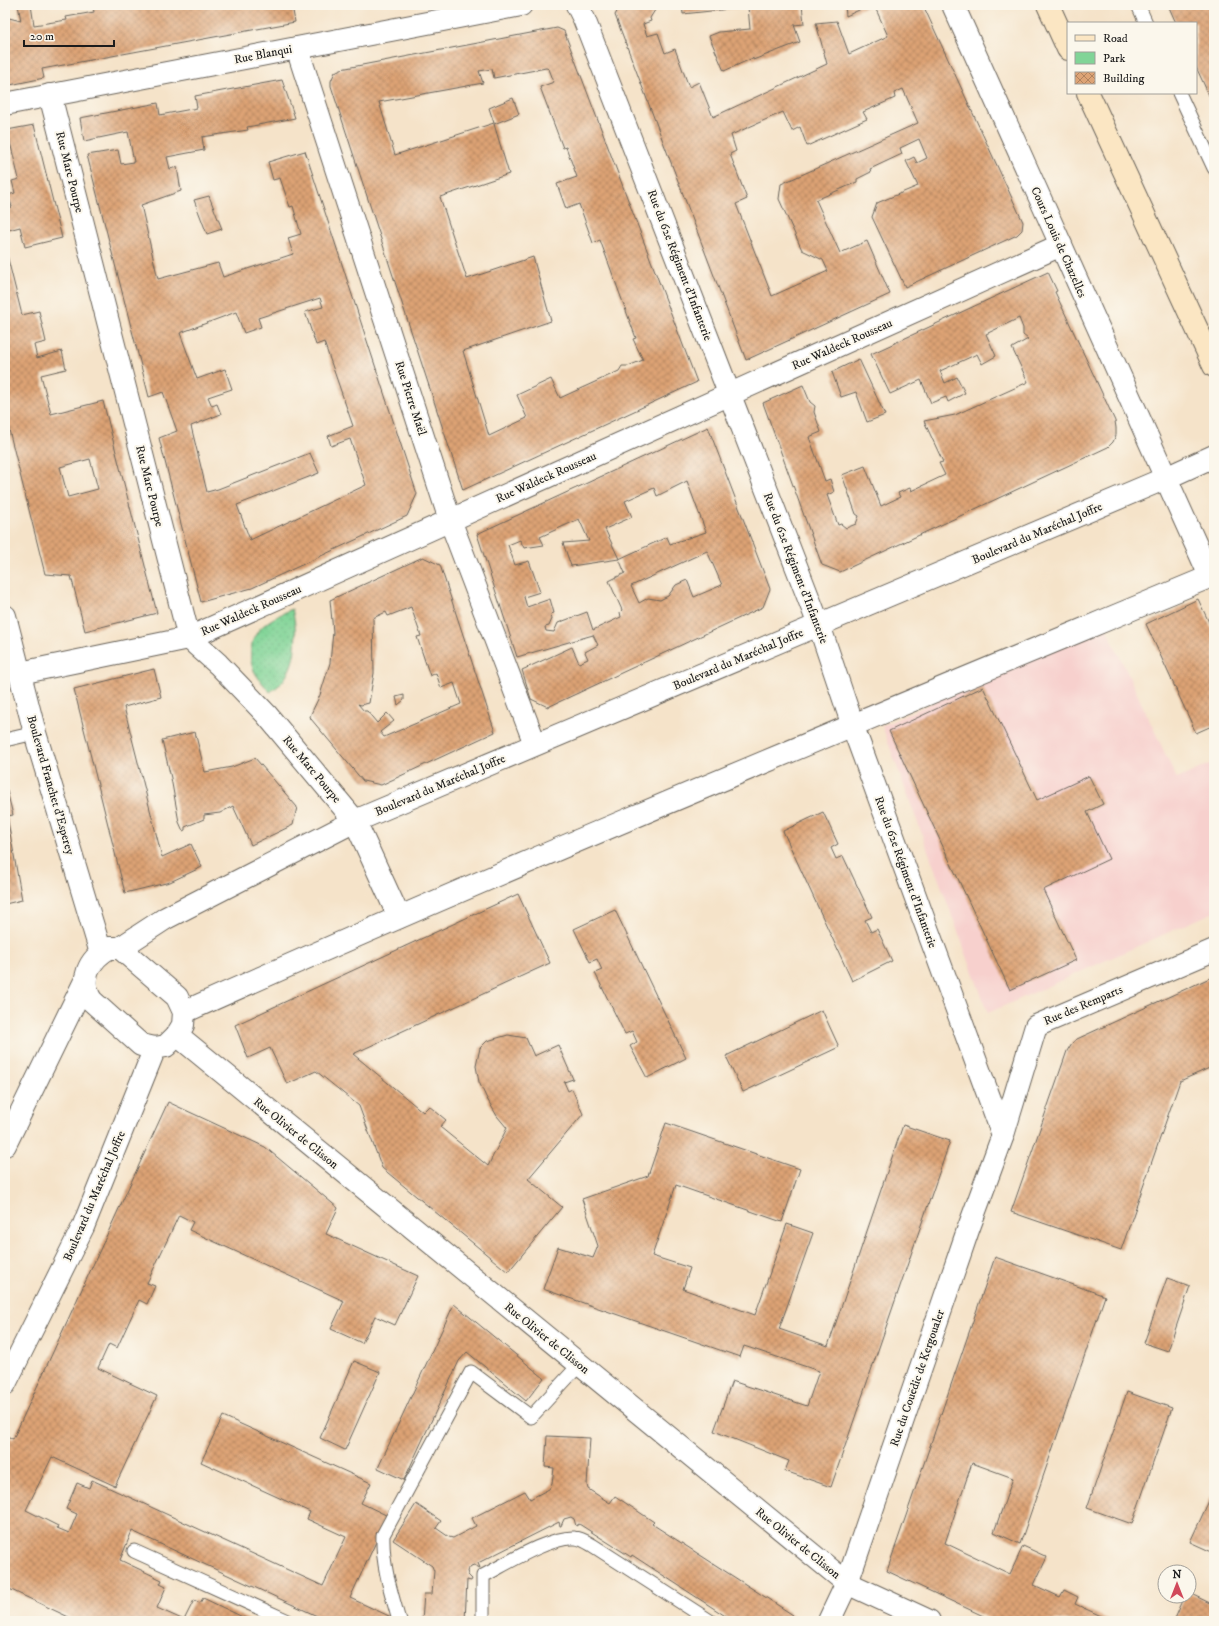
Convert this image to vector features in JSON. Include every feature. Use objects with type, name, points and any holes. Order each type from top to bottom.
[{"type":"street","name":"Rue Blanqui","points":[[5,104],[521,5]]},
{"type":"street","name":"Rue du 62e Régiment d'Infanterie","points":[[576,5],[584,19],[819,625],[852,725],[1003,1135]]},
{"type":"street","name":"Cours Louis de Chazelles","points":[[953,5],[1166,478],[1212,576]]},
{"type":"street","points":[[1048,5],[1067,47]]},
{"type":"street","name":"Rue Pierre Maël","points":[[297,48],[450,520],[535,744]]},
{"type":"street","points":[[1088,94],[1214,366]]},
{"type":"street","name":"Rue Marc Pourpe","points":[[50,95],[189,638],[218,664],[266,714],[355,821]]},
{"type":"street","name":"Rue Waldeck Rousseau","points":[[14,669],[189,638],[1061,245]]},
{"type":"street","points":[[1166,478],[1214,456]]},
{"type":"street","name":"Boulevard du Maréchal Joffre","points":[[110,951],[166,918],[355,821],[1166,478]]},
{"type":"street","points":[[184,1012],[399,917],[852,725],[1212,576]]},
{"type":"street","name":"Boulevard Franchet d'Esperey","points":[[5,616],[14,669],[110,951]]},
{"type":"street","points":[[355,821],[399,917]]},
{"type":"street","name":"Rue des Remparts","points":[[1003,1135],[1036,1026],[1214,950]]},
{"type":"street","points":[[5,1145],[85,981],[88,969],[110,951],[177,997],[184,1012],[183,1025],[177,1035],[166,1046],[155,1048],[141,1045],[92,1001],[87,994],[85,981]]},
{"type":"street","name":"Rue Olivier de Clisson","points":[[177,1035],[847,1583],[929,1621]]},
{"type":"street","name":"Boulevard du Maréchal Joffre","points":[[5,1384],[83,1227],[155,1048]]},
{"type":"street","name":"Rue du Couëdic de Kergoualer","points":[[829,1621],[847,1583],[968,1230],[1003,1135]]},
{"type":"lane","points":[[1138,5],[1146,22]]},
{"type":"lane","points":[[1179,94],[1214,168]]},
{"type":"lane","points":[[5,740],[35,733]]},
{"type":"lane","points":[[400,1621],[384,1565],[382,1550],[383,1535],[471,1372],[531,1417],[580,1364]]},
{"type":"lane","points":[[482,1621],[483,1576],[548,1543],[562,1539],[576,1538],[592,1545],[710,1621]]},
{"type":"lane","points":[[134,1551],[288,1621]]},
{"type":"shaded area","points":[[1104,623],[1177,779],[1214,762],[1214,912],[988,1013],[882,726]]},
{"type":"green space","points":[[292,609],[296,637],[294,656],[287,674],[281,683],[270,692],[253,669],[251,662],[252,643],[259,630],[265,624]]},
{"type":"building","points":[[18,5],[31,5],[34,25],[67,20],[66,17],[94,12],[93,7],[104,5],[292,5],[295,22],[42,69],[44,78],[10,85],[5,73],[5,17],[21,21]]},
{"type":"building","points":[[621,5],[663,5],[657,7],[650,18],[651,21],[643,24],[647,36],[658,33],[665,53],[675,49],[689,87],[699,82],[713,117],[827,64],[816,23],[837,21],[849,54],[888,36],[874,5],[923,5],[1023,222],[1022,230],[1017,235],[905,287],[872,217],[877,203],[918,186],[906,161],[914,157],[917,163],[927,158],[919,139],[900,148],[902,154],[870,169],[871,172],[857,179],[857,182],[816,200],[840,253],[867,241],[890,294],[746,360],[615,15]],"holes":[[[903,89],[918,123],[781,184],[779,199],[802,250],[823,260],[828,271],[772,296],[736,204],[747,199],[730,154],[736,151],[731,135],[783,112],[792,131],[800,127],[807,146],[867,119],[863,112],[895,98],[894,93]]]},
{"type":"building","points":[[682,5],[802,5],[804,24],[794,25],[800,42],[753,60],[753,58],[724,71],[709,36],[719,32],[750,29],[748,7],[683,14]]},
{"type":"building","points":[[845,5],[870,5],[846,16]]},
{"type":"building","points":[[1168,5],[1214,5],[1214,106],[1197,69],[1197,22],[1176,22]]},
{"type":"building","points":[[557,28],[564,31],[697,382],[463,490],[331,86],[331,81],[335,72],[341,69]],"holes":[[[546,68],[549,69],[554,82],[540,87],[563,148],[566,147],[577,177],[557,184],[566,209],[579,204],[593,243],[600,240],[636,338],[633,339],[643,360],[628,366],[622,366],[619,371],[560,398],[551,379],[517,395],[527,418],[489,436],[463,351],[551,321],[533,257],[467,279],[440,197],[509,174],[494,124],[519,114],[513,98],[489,108],[494,123],[395,155],[379,102],[483,83],[479,71],[492,69],[494,78]]]},
{"type":"building","points":[[282,80],[295,118],[247,127],[248,130],[202,137],[204,150],[167,157],[170,169],[177,167],[181,191],[141,205],[158,279],[218,263],[223,277],[293,254],[288,238],[301,234],[293,206],[290,207],[280,178],[273,180],[268,162],[305,151],[417,494],[407,516],[252,588],[201,602],[159,438],[177,431],[163,392],[149,397],[87,155],[118,150],[121,164],[134,162],[128,132],[84,141],[80,118],[158,103],[160,115],[197,108],[195,96]],"holes":[[[320,298],[323,307],[305,312],[316,345],[324,342],[353,426],[328,436],[331,446],[350,439],[366,485],[250,540],[237,505],[319,473],[310,453],[207,492],[191,426],[221,414],[217,404],[212,406],[208,397],[232,389],[225,369],[197,379],[180,333],[236,312],[244,333],[261,327],[258,318]]]},
{"type":"building","points":[[34,125],[62,238],[25,247],[20,227],[5,231],[5,209],[12,207],[8,195],[15,193],[12,181],[19,179],[7,130]]},
{"type":"building","points":[[209,196],[222,229],[207,234],[194,200]]},
{"type":"building","points":[[6,251],[22,315],[39,311],[46,342],[34,345],[37,358],[62,351],[66,369],[41,375],[51,414],[103,401],[157,613],[85,631],[71,576],[45,574],[5,414]],"holes":[[[90,459],[98,489],[68,497],[60,467]]]},
{"type":"building","points":[[1048,272],[1057,291],[1055,292],[1115,421],[1116,435],[1113,442],[1108,447],[840,572],[822,565],[763,403],[803,385],[810,402],[815,406],[814,412],[821,432],[809,437],[825,481],[830,479],[834,492],[827,495],[838,525],[841,524],[846,528],[856,524],[859,516],[856,514],[842,475],[865,466],[881,506],[900,497],[898,493],[910,488],[911,491],[945,475],[939,463],[943,462],[924,421],[955,415],[1028,382],[1012,348],[1028,339],[1023,335],[1023,328],[1019,318],[986,334],[996,356],[982,364],[977,354],[940,371],[945,383],[957,377],[965,393],[948,402],[946,397],[931,403],[921,380],[890,394],[871,354]]},
{"type":"building","points":[[859,359],[885,415],[867,422],[856,392],[841,397],[832,372]]},
{"type":"building","points":[[708,427],[770,589],[763,607],[548,707],[531,699],[522,670],[572,647],[579,663],[588,659],[585,652],[598,645],[593,635],[517,657],[477,534]],"holes":[[[687,481],[706,532],[670,544],[667,537],[619,559],[605,529],[632,517],[625,501],[654,488],[657,496]],[[579,519],[589,541],[563,543],[571,566],[619,559],[625,573],[609,581],[622,610],[620,612],[621,617],[593,630],[587,612],[558,623],[554,632],[546,631],[545,627],[549,626],[552,619],[551,614],[554,613],[550,599],[527,607],[524,597],[540,592],[529,561],[515,565],[508,545],[520,540],[524,548],[544,545],[540,537]],[[707,551],[722,585],[694,597],[687,580],[676,585],[668,596],[660,600],[648,598],[639,603],[631,586]]]},
{"type":"building","points":[[423,557],[440,565],[495,732],[381,785],[363,781],[310,716],[320,695],[330,663],[333,632],[330,600]],"holes":[[[411,607],[421,636],[417,637],[430,676],[436,673],[441,688],[454,683],[461,704],[384,737],[380,732],[394,721],[387,713],[377,723],[367,711],[364,711],[358,704],[361,705],[369,703],[374,673],[373,618],[386,612],[388,616]]]},
{"type":"building","points":[[1198,599],[1214,633],[1214,725],[1196,733],[1146,624]]},
{"type":"building","points":[[154,669],[161,697],[124,707],[162,857],[191,844],[202,867],[170,882],[125,893],[74,689]]},
{"type":"building","points":[[983,687],[1037,800],[1089,776],[1103,804],[1087,812],[1109,859],[1043,890],[1076,960],[1010,990],[889,731]]},
{"type":"building","points":[[404,695],[404,700],[398,705],[396,697]]},
{"type":"building","points":[[195,732],[205,772],[232,767],[255,758],[297,807],[293,825],[251,845],[233,806],[220,813],[204,815],[204,819],[185,827],[185,830],[183,831],[179,822],[162,740]]},
{"type":"building","points":[[7,791],[13,815],[7,816],[22,900],[5,904],[5,792]]},
{"type":"building","points":[[823,812],[838,844],[831,848],[836,859],[843,856],[872,917],[865,920],[871,932],[877,929],[892,961],[852,981],[783,831]]},
{"type":"building","points":[[518,894],[550,963],[353,1054],[423,1112],[429,1106],[446,1120],[440,1127],[488,1166],[507,1128],[497,1116],[479,1082],[476,1066],[480,1048],[487,1041],[508,1035],[526,1038],[534,1056],[558,1045],[573,1079],[564,1082],[568,1091],[572,1089],[583,1114],[528,1179],[562,1207],[508,1272],[382,1168],[359,1106],[316,1071],[287,1084],[270,1048],[248,1058],[235,1025]]},
{"type":"building","points":[[615,910],[686,1058],[647,1078],[630,1046],[637,1042],[632,1031],[625,1034],[595,973],[602,970],[597,959],[590,962],[574,929]]},
{"type":"building","points":[[1214,976],[1214,1066],[1180,1081],[1121,1250],[1011,1212],[1067,1051],[1072,1043],[1077,1039]]},
{"type":"building","points":[[822,1010],[839,1047],[743,1092],[726,1056]]},
{"type":"building","points":[[168,1102],[265,1147],[338,1208],[326,1234],[418,1276],[395,1325],[375,1316],[362,1343],[331,1329],[344,1301],[189,1230],[193,1222],[179,1215],[147,1283],[155,1286],[147,1304],[139,1300],[117,1348],[109,1344],[98,1368],[157,1396],[115,1486],[52,1457],[26,1510],[58,1526],[57,1528],[69,1533],[77,1514],[66,1509],[77,1483],[89,1488],[92,1480],[323,1586],[346,1537],[307,1519],[310,1512],[201,1462],[223,1416],[371,1483],[361,1503],[388,1516],[350,1598],[389,1616],[387,1621],[328,1621],[132,1531],[120,1560],[162,1580],[160,1584],[166,1587],[157,1608],[184,1620],[194,1600],[200,1603],[203,1598],[251,1621],[77,1621],[5,1587],[5,1435],[13,1439]]},
{"type":"building","points":[[666,1123],[800,1169],[782,1222],[676,1185],[652,1256],[690,1268],[683,1289],[755,1315],[787,1224],[813,1233],[779,1329],[828,1346],[903,1125],[950,1141],[831,1487],[785,1471],[789,1461],[714,1431],[732,1381],[807,1406],[819,1371],[744,1346],[740,1357],[543,1289],[558,1247],[593,1258],[598,1246],[582,1199],[648,1176]]},
{"type":"building","points":[[995,1257],[1105,1296],[1020,1544],[994,1532],[1013,1478],[972,1463],[945,1543],[1010,1574],[1023,1546],[1047,1557],[1034,1585],[1060,1597],[1064,1590],[1078,1597],[1075,1604],[1112,1621],[994,1621],[887,1571]]},
{"type":"building","points":[[1167,1278],[1190,1286],[1168,1351],[1144,1343]]},
{"type":"building","points":[[454,1304],[544,1378],[526,1401],[467,1352],[459,1361],[404,1480],[378,1468]]},
{"type":"building","points":[[354,1361],[380,1372],[345,1450],[320,1438]]},
{"type":"building","points":[[1127,1392],[1172,1408],[1132,1524],[1087,1508]]},
{"type":"building","points":[[547,1436],[590,1438],[588,1489],[610,1503],[615,1496],[654,1522],[652,1524],[793,1615],[790,1621],[733,1621],[632,1555],[631,1557],[579,1524],[576,1526],[574,1519],[571,1517],[564,1519],[561,1526],[559,1522],[478,1563],[480,1568],[474,1565],[471,1566],[467,1571],[468,1575],[472,1579],[471,1581],[467,1580],[465,1621],[422,1621],[424,1594],[432,1594],[434,1571],[432,1566],[393,1540],[416,1504],[441,1521],[436,1528],[453,1538],[476,1526],[472,1518],[525,1491],[530,1499],[549,1489],[552,1484],[554,1468],[545,1467]]},
{"type":"building","points":[[1214,1490],[1214,1553],[1190,1542]]},
{"type":"building","points":[[1197,1597],[1214,1605],[1214,1621],[1173,1621],[1180,1604],[1197,1604]]}]
